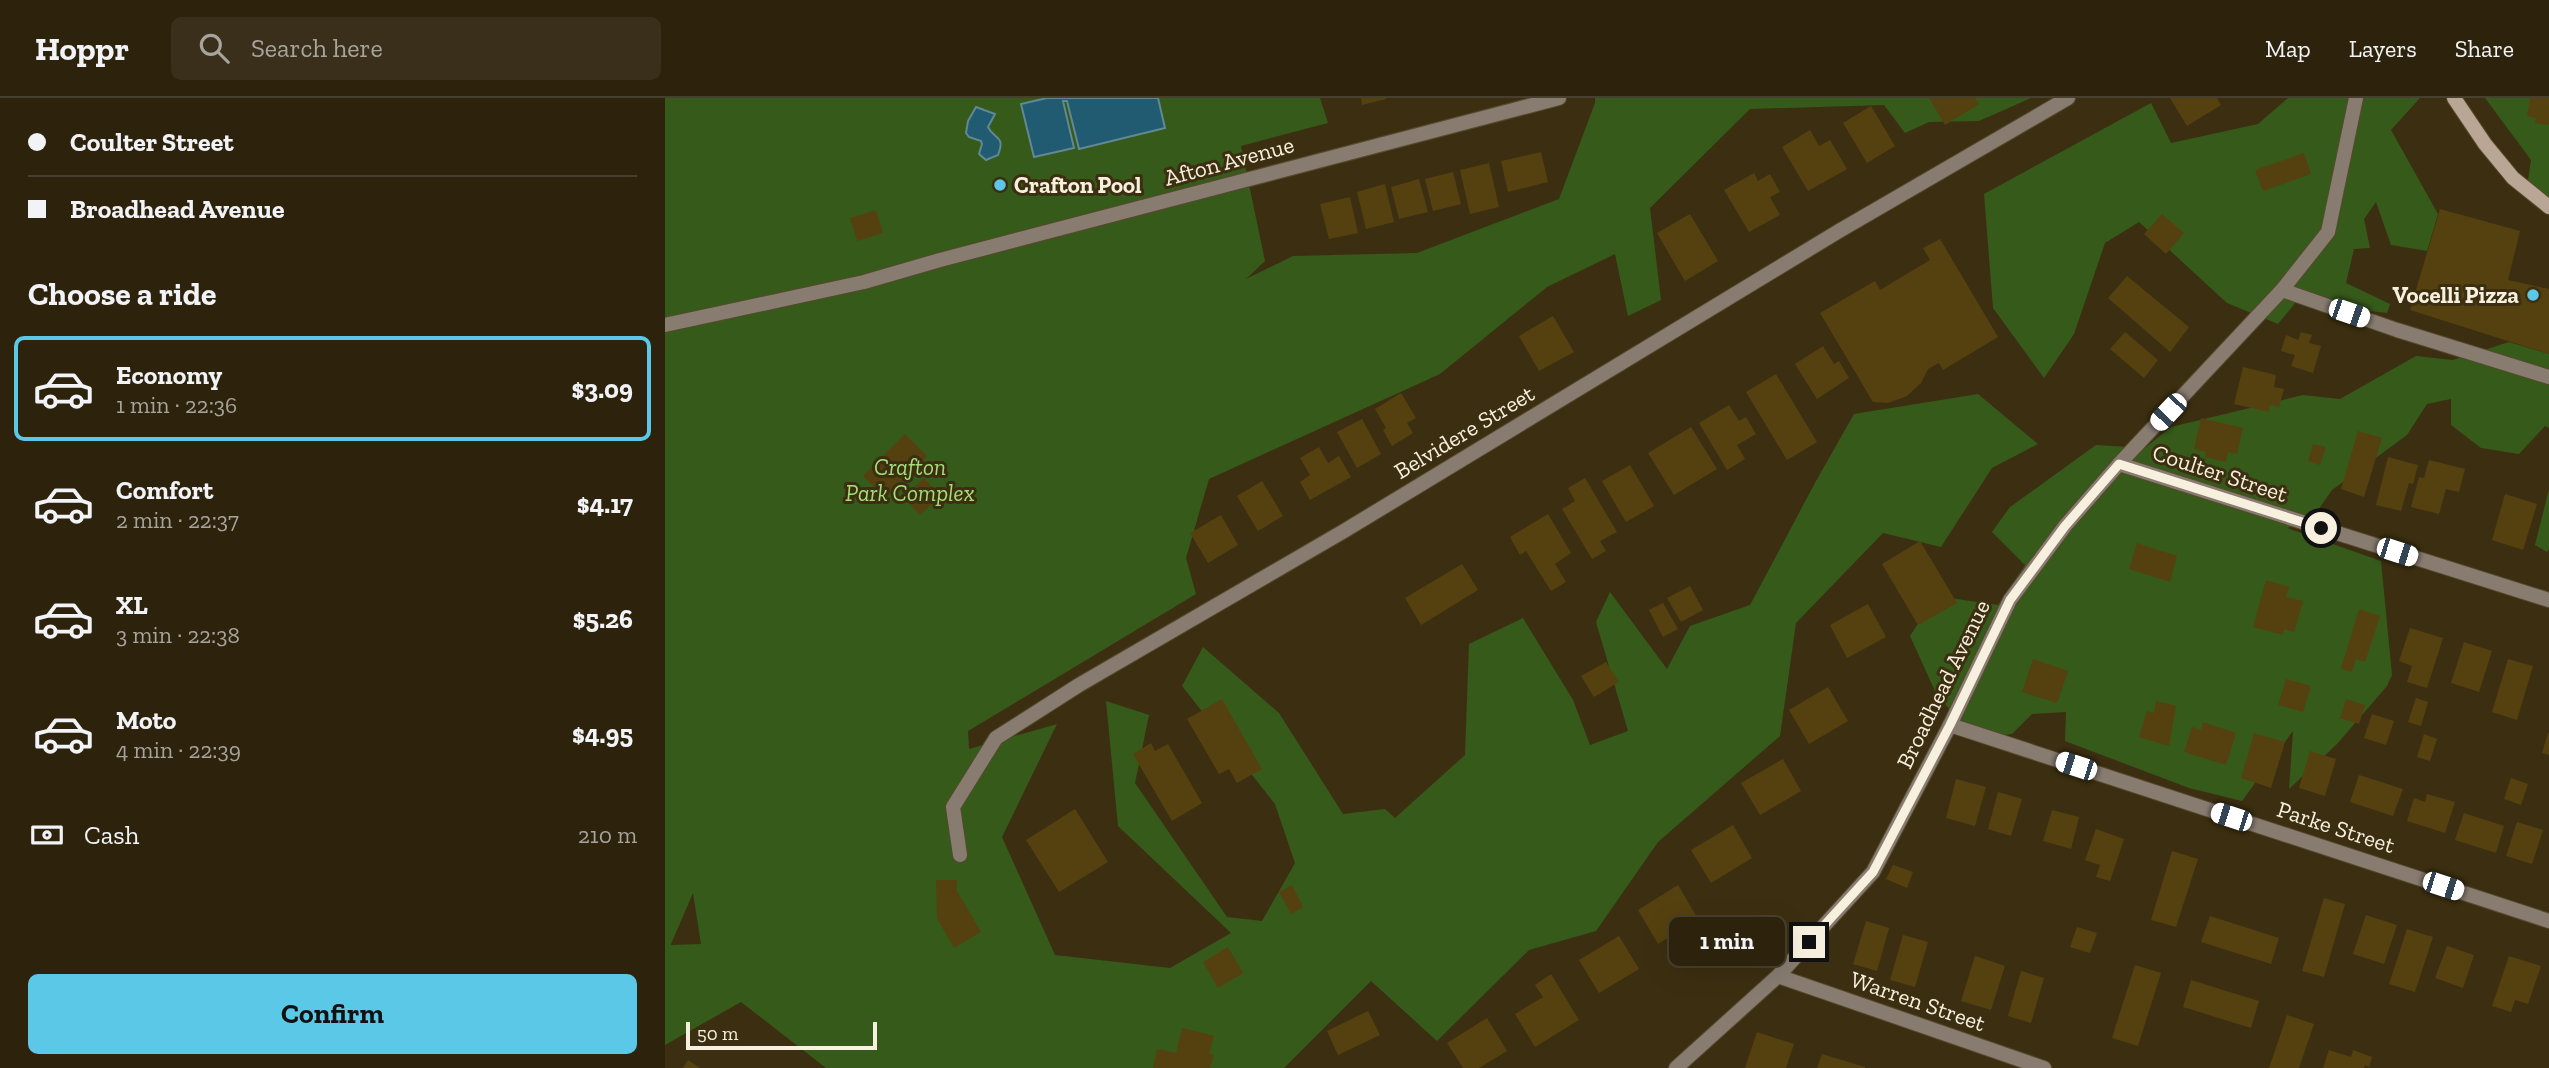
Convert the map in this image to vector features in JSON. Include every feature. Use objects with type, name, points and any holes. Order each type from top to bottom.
[{"type":"main road","points":[[2454,98],[2485,144],[2513,178],[2549,207]]},
{"type":"street","name":"Afton Avenue","points":[[665,325],[864,282],[1559,98]]},
{"type":"street","name":"Belvidere Street","points":[[960,855],[953,807],[996,738],[1079,685],[1366,518],[1839,231],[2068,98]]},
{"type":"street","name":"Broadhead Avenue","points":[[1676,1068],[1778,976],[1873,872],[1950,725],[2010,600],[2065,526],[2119,464],[2282,290],[2328,232],[2356,98]]},
{"type":"street","points":[[2282,290],[2397,330],[2549,377]]},
{"type":"street","name":"Coulter Street","points":[[2119,464],[2549,600]]},
{"type":"street","name":"Parke Street","points":[[1950,725],[2549,921]]},
{"type":"street","name":"Warren Street","points":[[1778,976],[2044,1068]]},
{"type":"green space","name":"Crafton Park Complex","points":[[665,98],[1320,98],[1328,123],[1241,146],[1265,261],[1246,279],[1293,256],[1417,253],[1559,199],[1595,98],[2031,98],[1979,121],[1929,122],[1905,133],[1884,105],[1750,109],[1650,208],[1661,300],[1628,316],[1615,254],[1547,287],[1440,374],[1209,479],[1186,558],[1196,594],[968,731],[969,749],[1057,724],[1002,837],[1055,955],[1170,968],[1231,933],[1118,826],[1106,701],[1149,715],[1135,783],[1227,917],[1262,921],[1295,863],[1275,804],[1182,686],[1203,647],[1279,713],[1343,814],[1385,809],[1395,818],[1465,755],[1469,644],[1523,618],[1573,700],[1590,745],[1628,731],[1596,622],[1610,592],[1667,669],[1690,626],[1750,605],[1854,414],[1978,394],[2038,444],[1992,468],[1941,547],[1883,533],[1796,623],[1780,736],[1658,842],[1596,931],[1529,950],[1437,1041],[1371,981],[1284,1068],[826,1068],[741,1002],[665,1045]],"holes":[[[693,893],[701,944],[671,945]]]},
{"type":"green space","points":[[2288,98],[2420,98],[2391,130],[2438,214],[2427,251],[2391,245],[2376,202],[2364,219],[2370,248],[2354,249],[2346,283],[2390,304],[2387,313],[2296,302],[2278,324],[2227,303],[2139,222],[2105,243],[2074,334],[2044,378],[1993,308],[1984,194],[2151,103],[2171,143],[2258,124]]},
{"type":"green space","points":[[2485,98],[2549,98],[2549,200],[2528,180],[2531,160]]},
{"type":"green space","points":[[2509,342],[2549,354],[2549,428],[2545,426],[2519,454],[2481,448],[2451,425],[2451,399],[2427,404],[2407,435],[2332,490],[2311,520],[2287,528],[2381,561],[2392,675],[2387,686],[2337,744],[2289,789],[2293,731],[2242,801],[2189,788],[2065,741],[2066,712],[2032,714],[2012,734],[1973,739],[1935,691],[1910,636],[1936,596],[1998,605],[2025,565],[1992,532],[2010,507],[2096,445],[2145,448],[2171,427],[2303,395],[2340,399],[2416,356],[2453,360]]},
{"type":"green space","points":[[2549,489],[2549,549],[2547,552],[2535,545]]},
{"type":"water","points":[[1047,98],[1158,98],[1165,128],[1079,149],[1067,101],[1063,101],[1074,148],[1034,157],[1021,104]]},
{"type":"water","points":[[976,107],[995,114],[988,127],[1001,144],[998,155],[986,160],[979,154],[981,141],[969,137],[966,133],[968,121]]},
{"type":"building","points":[[1361,98],[1386,98],[1386,99],[1362,105]]},
{"type":"building","points":[[1929,98],[1975,98],[1979,104],[1945,125]]},
{"type":"building","points":[[2170,98],[2217,98],[2221,105],[2187,126]]},
{"type":"building","points":[[2530,98],[2549,98],[2549,125],[2535,123],[2536,118],[2527,116]]},
{"type":"building","points":[[1871,106],[1895,146],[1867,163],[1843,123]]},
{"type":"building","points":[[1810,130],[1819,146],[1830,140],[1847,169],[1808,191],[1782,147]]},
{"type":"building","points":[[1541,152],[1548,182],[1508,192],[1501,161]]},
{"type":"building","points":[[2304,153],[2311,174],[2263,191],[2255,170]]},
{"type":"building","points":[[1489,163],[1499,207],[1470,214],[1460,170]]},
{"type":"building","points":[[1453,172],[1461,204],[1433,211],[1425,179]]},
{"type":"building","points":[[1754,173],[1758,181],[1770,174],[1780,192],[1770,197],[1780,215],[1749,232],[1724,190]]},
{"type":"building","points":[[1419,179],[1428,212],[1399,219],[1391,187]]},
{"type":"building","points":[[1385,184],[1394,222],[1366,229],[1357,192]]},
{"type":"building","points":[[1350,197],[1358,233],[1329,239],[1320,204]]},
{"type":"building","points":[[2440,209],[2520,231],[2508,280],[2549,289],[2549,354],[2410,310]]},
{"type":"building","points":[[876,210],[883,233],[857,241],[850,218]]},
{"type":"building","points":[[1690,214],[1718,261],[1685,281],[1657,233]]},
{"type":"building","points":[[2162,214],[2184,233],[2166,254],[2144,234]]},
{"type":"building","points":[[1940,239],[1998,337],[1943,370],[1939,363],[1928,369],[1921,383],[1907,396],[1888,403],[1873,402],[1820,313],[1875,281],[1880,290],[1930,260],[1923,248]]},
{"type":"building","points":[[2127,276],[2189,327],[2170,352],[2108,298]]},
{"type":"building","points":[[1553,316],[1574,352],[1539,371],[1519,336]]},
{"type":"building","points":[[2125,332],[2158,360],[2144,378],[2110,349]]},
{"type":"building","points":[[2301,332],[2312,335],[2309,343],[2321,346],[2313,373],[2291,366],[2295,355],[2281,351],[2286,335],[2298,340]]},
{"type":"building","points":[[1823,346],[1834,364],[1839,361],[1849,378],[1817,399],[1795,364]]},
{"type":"building","points":[[2243,367],[2276,375],[2274,387],[2284,389],[2279,407],[2270,405],[2269,412],[2234,404]]},
{"type":"building","points":[[1776,374],[1817,442],[1787,460],[1746,392]]},
{"type":"building","points":[[1401,393],[1416,418],[1407,423],[1413,433],[1392,446],[1375,409]]},
{"type":"building","points":[[1729,405],[1739,421],[1746,417],[1756,434],[1737,445],[1745,459],[1727,470],[1699,423]]},
{"type":"building","points":[[2201,418],[2243,428],[2237,454],[2228,452],[2226,462],[2205,457],[2206,452],[2194,449]]},
{"type":"building","points":[[1362,419],[1381,454],[1357,468],[1337,432]]},
{"type":"building","points":[[1691,427],[1717,469],[1674,495],[1648,453]]},
{"type":"building","points":[[2358,431],[2382,438],[2364,497],[2341,489]]},
{"type":"building","points":[[905,434],[927,456],[886,498],[863,476]]},
{"type":"building","points":[[2313,444],[2326,447],[2320,465],[2308,461]]},
{"type":"building","points":[[1319,447],[1328,463],[1339,456],[1351,477],[1310,500],[1300,482],[1310,475],[1300,458]]},
{"type":"building","points":[[2388,457],[2418,465],[2413,484],[2409,483],[2401,511],[2376,505]]},
{"type":"building","points":[[2429,460],[2465,469],[2459,492],[2446,489],[2439,514],[2411,507],[2419,477],[2424,478]]},
{"type":"building","points":[[1630,465],[1654,506],[1626,522],[1602,481]]},
{"type":"building","points":[[924,478],[940,496],[920,515],[903,497]]},
{"type":"building","points":[[1585,478],[1617,532],[1600,541],[1606,551],[1592,559],[1562,509],[1575,501],[1568,488]]},
{"type":"building","points":[[1262,481],[1283,516],[1258,531],[1237,496]]},
{"type":"building","points":[[2505,494],[2537,504],[2523,550],[2492,540]]},
{"type":"building","points":[[1548,514],[1571,553],[1555,564],[1566,582],[1551,591],[1526,551],[1520,555],[1510,537]]},
{"type":"building","points":[[1221,515],[1238,545],[1208,563],[1190,533]]},
{"type":"building","points":[[1920,541],[1957,603],[1918,625],[1882,564]]},
{"type":"building","points":[[2137,543],[2177,556],[2170,582],[2129,569]]},
{"type":"building","points":[[1462,564],[1478,590],[1421,625],[1405,598]]},
{"type":"building","points":[[2266,580],[2289,587],[2286,597],[2303,601],[2294,632],[2284,629],[2283,635],[2253,627]]},
{"type":"building","points":[[1690,586],[1703,610],[1681,622],[1667,598]]},
{"type":"building","points":[[1663,603],[1678,629],[1663,637],[1649,610]]},
{"type":"building","points":[[1868,604],[1886,637],[1847,658],[1830,625]]},
{"type":"building","points":[[2359,609],[2380,616],[2365,662],[2356,659],[2352,672],[2341,669]]},
{"type":"building","points":[[2410,628],[2443,638],[2427,688],[2407,682],[2412,666],[2399,661]]},
{"type":"building","points":[[2464,642],[2492,651],[2479,692],[2451,683]]},
{"type":"building","points":[[2033,659],[2068,671],[2057,703],[2022,692]]},
{"type":"building","points":[[2508,659],[2533,666],[2517,720],[2492,712]]},
{"type":"building","points":[[1606,662],[1619,682],[1594,697],[1581,676]]},
{"type":"building","points":[[2286,679],[2311,686],[2303,712],[2278,705]]},
{"type":"building","points":[[1828,687],[1848,721],[1809,744],[1789,710]]},
{"type":"building","points":[[2416,698],[2428,702],[2421,726],[2408,722]]},
{"type":"building","points":[[1222,699],[1262,769],[1237,783],[1229,769],[1219,774],[1187,719]]},
{"type":"building","points":[[2346,699],[2365,705],[2359,724],[2340,718]]},
{"type":"building","points":[[2156,701],[2176,706],[2169,746],[2139,737],[2147,711],[2154,713]]},
{"type":"building","points":[[2372,714],[2394,721],[2386,745],[2364,738]]},
{"type":"building","points":[[2203,722],[2236,733],[2226,765],[2184,752],[2192,727],[2201,730]]},
{"type":"building","points":[[2254,733],[2285,742],[2271,788],[2241,778]]},
{"type":"building","points":[[2549,733],[2549,755],[2542,753]]},
{"type":"building","points":[[2424,734],[2437,739],[2430,761],[2417,757]]},
{"type":"building","points":[[1151,743],[1155,751],[1168,744],[1202,803],[1172,821],[1133,754]]},
{"type":"building","points":[[2310,751],[2336,759],[2325,796],[2299,788]]},
{"type":"building","points":[[1783,759],[1801,791],[1760,815],[1741,783]]},
{"type":"building","points":[[2359,775],[2403,789],[2393,816],[2350,802]]},
{"type":"building","points":[[2511,778],[2528,784],[2521,805],[2504,799]]},
{"type":"building","points":[[1956,779],[1986,787],[1975,826],[1946,818]]},
{"type":"building","points":[[1998,792],[2022,799],[2011,836],[1988,829]]},
{"type":"building","points":[[2427,794],[2455,802],[2445,833],[2407,821],[2414,798],[2425,802]]},
{"type":"building","points":[[1075,809],[1108,862],[1059,892],[1026,840]]},
{"type":"building","points":[[2052,810],[2079,817],[2071,849],[2043,841]]},
{"type":"building","points":[[2464,813],[2504,826],[2496,853],[2455,840]]},
{"type":"building","points":[[2517,822],[2543,830],[2532,864],[2506,856]]},
{"type":"building","points":[[1733,825],[1752,858],[1711,883],[1691,850]]},
{"type":"building","points":[[2096,829],[2124,839],[2110,881],[2096,877],[2100,865],[2085,860]]},
{"type":"building","points":[[2172,851],[2198,859],[2176,927],[2151,920]]},
{"type":"building","points":[[1893,865],[1913,872],[1907,888],[1886,879]]},
{"type":"building","points":[[936,880],[957,880],[957,891],[981,932],[954,948],[937,918]]},
{"type":"building","points":[[1292,885],[1303,907],[1291,914],[1279,892]]},
{"type":"building","points":[[1678,885],[1698,919],[1658,944],[1638,910]]},
{"type":"building","points":[[2324,898],[2345,904],[2324,977],[2302,971]]},
{"type":"building","points":[[2366,915],[2397,925],[2384,964],[2353,954]]},
{"type":"building","points":[[2210,916],[2279,938],[2271,964],[2201,942]]},
{"type":"building","points":[[1866,921],[1889,928],[1877,971],[1853,964]]},
{"type":"building","points":[[2077,927],[2097,933],[2090,953],[2070,947]]},
{"type":"building","points":[[2407,929],[2433,937],[2415,992],[2389,984]]},
{"type":"building","points":[[1903,935],[1928,942],[1915,987],[1890,980]]},
{"type":"building","points":[[1619,936],[1639,969],[1599,993],[1579,960]]},
{"type":"building","points":[[2447,946],[2474,955],[2463,988],[2435,978]]},
{"type":"building","points":[[1228,947],[1243,973],[1218,988],[1203,962]]},
{"type":"building","points":[[1975,956],[2005,966],[1991,1010],[1961,1001]]},
{"type":"building","points":[[2509,956],[2541,966],[2528,1004],[2515,1000],[2511,1012],[2492,1006]]},
{"type":"building","points":[[2135,965],[2161,973],[2138,1046],[2112,1038]]},
{"type":"building","points":[[2021,971],[2044,978],[2031,1023],[2008,1016]]},
{"type":"building","points":[[1551,974],[1579,1020],[1535,1047],[1515,1014],[1543,997],[1535,985]]},
{"type":"building","points":[[2191,980],[2259,1001],[2251,1028],[2183,1007]]},
{"type":"building","points":[[1368,1011],[1380,1035],[1338,1055],[1327,1031]]},
{"type":"building","points":[[2287,1015],[2314,1024],[2299,1068],[2269,1068]]},
{"type":"building","points":[[1487,1018],[1507,1051],[1479,1068],[1463,1068],[1447,1043]]},
{"type":"building","points":[[1182,1028],[1214,1036],[1209,1054],[1214,1055],[1210,1068],[1153,1068],[1157,1049],[1176,1053]]},
{"type":"building","points":[[1757,1032],[1794,1044],[1786,1068],[1745,1068]]},
{"type":"building","points":[[2329,1050],[2351,1057],[2353,1050],[2372,1057],[2369,1067],[2323,1068]]},
{"type":"building","points":[[1822,1054],[1865,1067],[1865,1068],[1817,1068]]},
{"type":"building","points":[[688,1060],[700,1068],[683,1068]]},
{"type":"place","name":"Crafton Pool","points":[[1000,185]]},
{"type":"place","name":"Vocelli Pizza","points":[[2533,295]]},
{"type":"route","points":[[1809,942],[1873,872],[1950,725],[2010,600],[2065,526],[2119,464],[2321,528]]}]
